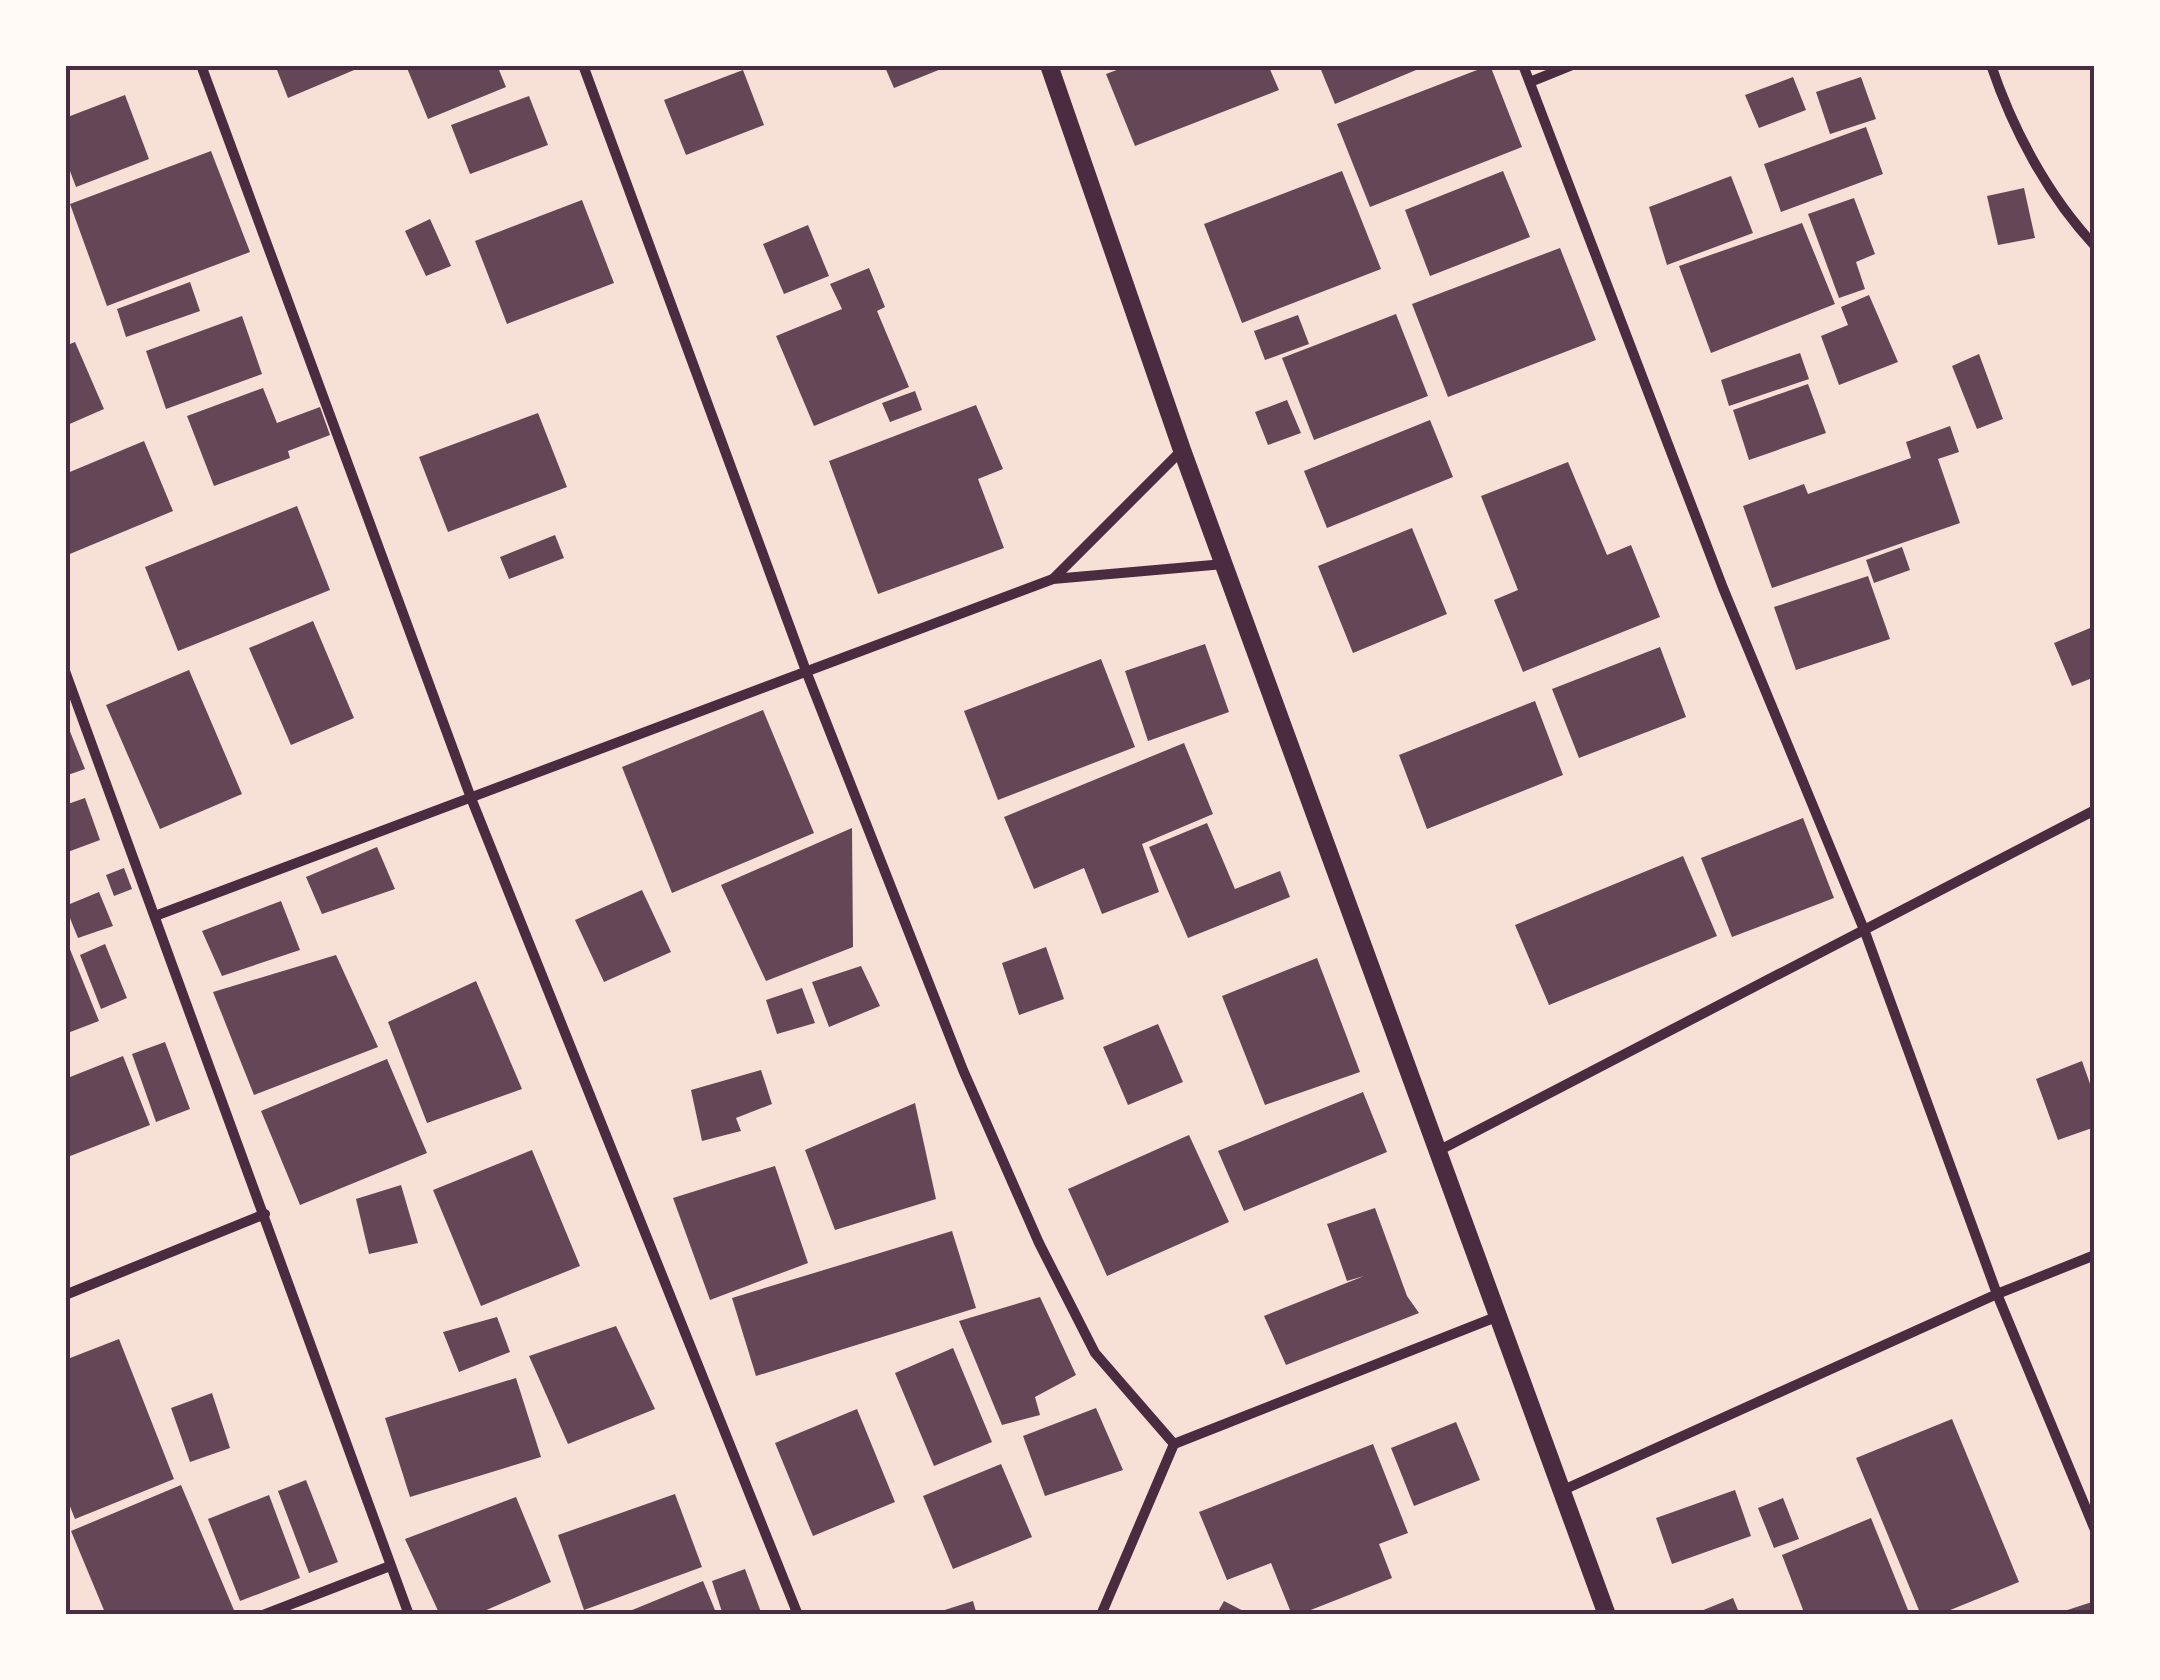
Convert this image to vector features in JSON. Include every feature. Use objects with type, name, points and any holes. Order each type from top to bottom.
[{"type":"street","points":[[200,65],[471,798],[798,1615]]},
{"type":"street","points":[[583,65],[806,670],[963,1070],[1064,1296],[1095,1352],[1174,1444]]},
{"type":"street","points":[[1049,65],[1182,450],[1607,1615]]},
{"type":"street","points":[[1523,65],[1723,588],[1864,932],[1996,1294],[2095,1530]]},
{"type":"street","points":[[1530,82],[1572,65]]},
{"type":"street","points":[[1991,65],[2000,94],[2033,160],[2073,222],[2095,246]]},
{"type":"street","points":[[1053,579],[1182,450]]},
{"type":"street","points":[[155,916],[1053,579],[1224,564]]},
{"type":"street","points":[[65,670],[409,1615]]},
{"type":"street","points":[[1436,1152],[2095,810]]},
{"type":"street","points":[[65,1295],[265,1214]]},
{"type":"street","points":[[1561,1492],[1996,1294],[2095,1255]]},
{"type":"street","points":[[1100,1615],[1174,1444],[1496,1317]]},
{"type":"street","points":[[263,1615],[390,1566]]},
{"type":"building","points":[[275,65],[366,65],[288,98]]},
{"type":"building","points":[[497,65],[506,87],[428,119],[407,68]]},
{"type":"building","points":[[884,65],[951,65],[894,88]]},
{"type":"building","points":[[1130,65],[1268,65],[1279,90],[1135,146],[1106,74]]},
{"type":"building","points":[[1319,65],[1428,65],[1335,104]]},
{"type":"building","points":[[1490,65],[1522,147],[1370,207],[1337,124]]},
{"type":"building","points":[[743,70],[764,125],[686,155],[664,100]]},
{"type":"building","points":[[1793,77],[1806,110],[1759,128],[1745,95]]},
{"type":"building","points":[[1861,77],[1876,119],[1830,134],[1816,92]]},
{"type":"building","points":[[125,95],[149,159],[76,187],[65,158],[65,118]]},
{"type":"building","points":[[529,96],[548,145],[470,174],[451,125]]},
{"type":"building","points":[[1866,127],[1883,174],[1781,212],[1764,164]]},
{"type":"building","points":[[211,151],[250,252],[107,306],[70,204]]},
{"type":"building","points":[[1342,171],[1381,269],[1242,323],[1204,224]]},
{"type":"building","points":[[1503,171],[1530,237],[1430,276],[1405,210]]},
{"type":"building","points":[[1731,176],[1753,233],[1667,265],[1649,207]]},
{"type":"building","points":[[2024,188],[2035,238],[1998,245],[1987,196]]},
{"type":"building","points":[[1854,198],[1875,254],[1856,262],[1865,289],[1839,298],[1808,214]]},
{"type":"building","points":[[582,200],[614,283],[507,324],[475,241]]},
{"type":"building","points":[[430,219],[451,266],[426,276],[405,231]]},
{"type":"building","points":[[1802,223],[1835,304],[1711,353],[1679,266]]},
{"type":"building","points":[[808,225],[829,276],[784,294],[763,244]]},
{"type":"building","points":[[1560,248],[1596,340],[1448,397],[1412,304]]},
{"type":"building","points":[[869,268],[885,307],[877,311],[909,387],[814,426],[776,336],[842,309],[830,284]]},
{"type":"building","points":[[190,282],[200,311],[126,337],[117,309]]},
{"type":"building","points":[[1869,295],[1898,362],[1839,385],[1821,336],[1848,325],[1841,307]]},
{"type":"building","points":[[1396,314],[1428,396],[1314,440],[1282,358]]},
{"type":"building","points":[[1298,315],[1309,344],[1265,360],[1254,331]]},
{"type":"building","points":[[242,316],[262,374],[166,409],[146,351]]},
{"type":"building","points":[[75,342],[104,409],[65,426],[65,346]]},
{"type":"building","points":[[1800,353],[1809,379],[1729,406],[1721,380]]},
{"type":"building","points":[[1979,354],[2003,419],[1977,429],[1952,366]]},
{"type":"building","points":[[1808,384],[1826,433],[1749,460],[1733,410]]},
{"type":"building","points":[[263,388],[277,423],[320,407],[330,435],[288,451],[290,458],[214,486],[187,416]]},
{"type":"building","points":[[915,391],[922,410],[890,422],[882,403]]},
{"type":"building","points":[[1287,400],[1301,433],[1268,445],[1255,412]]},
{"type":"building","points":[[976,405],[1003,469],[978,479],[1004,548],[878,594],[829,461]]},
{"type":"building","points":[[538,413],[567,487],[448,532],[419,457]]},
{"type":"building","points":[[1430,420],[1453,477],[1327,528],[1304,471]]},
{"type":"building","points":[[1950,426],[1959,452],[1938,459],[1960,523],[1772,588],[1743,506],[1804,484],[1808,494],[1911,458],[1906,442]]},
{"type":"building","points":[[144,441],[173,511],[65,556],[65,474]]},
{"type":"building","points":[[1568,462],[1607,555],[1631,545],[1660,617],[1523,672],[1494,600],[1518,590],[1481,496]]},
{"type":"building","points":[[297,506],[330,590],[178,651],[145,567]]},
{"type":"building","points":[[1412,528],[1447,614],[1353,653],[1318,566]]},
{"type":"building","points":[[555,535],[564,558],[509,579],[500,557]]},
{"type":"building","points":[[1902,547],[1910,570],[1874,583],[1866,560]]},
{"type":"building","points":[[1868,576],[1890,639],[1796,670],[1774,607]]},
{"type":"building","points":[[313,621],[354,718],[291,745],[249,648]]},
{"type":"building","points":[[2095,626],[2095,677],[2072,686],[2054,643]]},
{"type":"building","points":[[1205,644],[1229,712],[1148,741],[1125,671]]},
{"type":"building","points":[[1660,647],[1686,717],[1579,758],[1552,689]]},
{"type":"building","points":[[1101,659],[1135,747],[998,800],[964,711]]},
{"type":"building","points":[[189,670],[242,794],[160,829],[106,705]]},
{"type":"building","points":[[1535,701],[1563,775],[1427,829],[1399,755]]},
{"type":"building","points":[[763,710],[814,833],[672,893],[622,767]]},
{"type":"building","points":[[65,719],[85,769],[65,776]]},
{"type":"building","points":[[1184,743],[1213,814],[1142,844],[1159,892],[1102,914],[1084,868],[1034,889],[1004,817]]},
{"type":"building","points":[[85,798],[100,840],[65,853],[65,805]]},
{"type":"building","points":[[1803,818],[1834,898],[1732,937],[1701,858]]},
{"type":"building","points":[[1207,823],[1235,889],[1280,871],[1290,897],[1188,938],[1149,847]]},
{"type":"building","points":[[852,828],[853,947],[766,981],[721,885]]},
{"type":"building","points":[[377,847],[395,889],[322,914],[306,877]]},
{"type":"building","points":[[1683,856],[1717,936],[1549,1005],[1515,925]]},
{"type":"building","points":[[124,868],[132,889],[114,896],[106,875]]},
{"type":"building","points":[[642,890],[671,952],[604,982],[575,920]]},
{"type":"building","points":[[99,892],[113,926],[78,938],[65,906]]},
{"type":"building","points":[[281,901],[300,950],[222,976],[202,931]]},
{"type":"building","points":[[65,937],[99,1021],[65,1034]]},
{"type":"building","points":[[105,944],[127,998],[101,1009],[80,955]]},
{"type":"building","points":[[1046,947],[1064,999],[1019,1015],[1002,963]]},
{"type":"building","points":[[336,955],[378,1047],[254,1095],[213,992]]},
{"type":"building","points":[[1317,958],[1360,1072],[1265,1105],[1222,996]]},
{"type":"building","points":[[861,966],[880,1006],[829,1027],[812,982]]},
{"type":"building","points":[[476,981],[522,1089],[427,1123],[388,1022]]},
{"type":"building","points":[[802,988],[815,1023],[777,1034],[766,1000]]},
{"type":"building","points":[[1158,1024],[1183,1082],[1128,1105],[1103,1047]]},
{"type":"building","points":[[165,1042],[190,1109],[156,1122],[132,1054]]},
{"type":"building","points":[[123,1056],[150,1125],[65,1158],[65,1079]]},
{"type":"building","points":[[387,1059],[427,1153],[300,1205],[261,1111]]},
{"type":"building","points":[[2082,1061],[2095,1098],[2095,1127],[2058,1140],[2036,1079]]},
{"type":"building","points":[[761,1070],[772,1104],[736,1118],[741,1131],[702,1141],[691,1090]]},
{"type":"building","points":[[1363,1092],[1387,1152],[1244,1211],[1218,1151]]},
{"type":"building","points":[[915,1103],[936,1199],[835,1230],[805,1150]]},
{"type":"building","points":[[1189,1135],[1229,1222],[1107,1276],[1068,1189]]},
{"type":"building","points":[[532,1150],[580,1266],[481,1306],[433,1190]]},
{"type":"building","points":[[775,1166],[808,1263],[710,1300],[673,1198]]},
{"type":"building","points":[[401,1185],[418,1243],[369,1254],[356,1199]]},
{"type":"building","points":[[1375,1208],[1407,1296],[1419,1313],[1286,1365],[1264,1316],[1364,1276],[1347,1281],[1327,1224]]},
{"type":"building","points":[[952,1231],[976,1308],[756,1376],[732,1298]]},
{"type":"building","points":[[1040,1297],[1076,1375],[1035,1397],[1040,1415],[1002,1425],[959,1321]]},
{"type":"building","points":[[497,1317],[510,1352],[459,1372],[443,1332]]},
{"type":"building","points":[[616,1326],[655,1409],[568,1444],[529,1356]]},
{"type":"building","points":[[119,1339],[174,1479],[75,1519],[65,1494],[65,1360]]},
{"type":"building","points":[[953,1348],[992,1442],[934,1466],[895,1373]]},
{"type":"building","points":[[516,1378],[541,1457],[410,1497],[385,1418]]},
{"type":"building","points":[[212,1393],[230,1448],[190,1462],[171,1408]]},
{"type":"building","points":[[1096,1408],[1123,1470],[1045,1496],[1023,1436]]},
{"type":"building","points":[[857,1409],[895,1502],[813,1536],[775,1443]]},
{"type":"building","points":[[1952,1419],[2019,1582],[1938,1615],[1921,1615],[1856,1458]]},
{"type":"building","points":[[1456,1422],[1480,1480],[1414,1506],[1391,1448]]},
{"type":"building","points":[[1373,1444],[1408,1533],[1379,1544],[1392,1578],[1298,1615],[1292,1615],[1271,1563],[1227,1580],[1199,1512]]},
{"type":"building","points":[[1001,1464],[1032,1537],[953,1569],[923,1496]]},
{"type":"building","points":[[306,1480],[338,1562],[309,1573],[278,1491]]},
{"type":"building","points":[[181,1485],[236,1615],[106,1615],[71,1531]]},
{"type":"building","points":[[1735,1490],[1751,1536],[1672,1564],[1656,1518]]},
{"type":"building","points":[[675,1494],[702,1567],[584,1610],[558,1535]]},
{"type":"building","points":[[269,1495],[300,1578],[240,1601],[208,1519]]},
{"type":"building","points":[[516,1497],[551,1582],[475,1615],[440,1615],[405,1539]]},
{"type":"building","points":[[1783,1498],[1799,1539],[1774,1548],[1758,1508]]},
{"type":"building","points":[[1871,1518],[1910,1615],[1805,1615],[1782,1555]]},
{"type":"building","points":[[745,1569],[762,1615],[723,1615],[712,1581]]},
{"type":"building","points":[[703,1581],[717,1615],[620,1615]]},
{"type":"building","points":[[1733,1598],[1740,1615],[1691,1615]]},
{"type":"building","points":[[973,1601],[977,1615],[932,1615],[932,1614]]},
{"type":"building","points":[[1224,1601],[1251,1615],[1216,1615]]},
{"type":"building","points":[[2092,1602],[2095,1615],[2055,1615],[2055,1614]]}]
